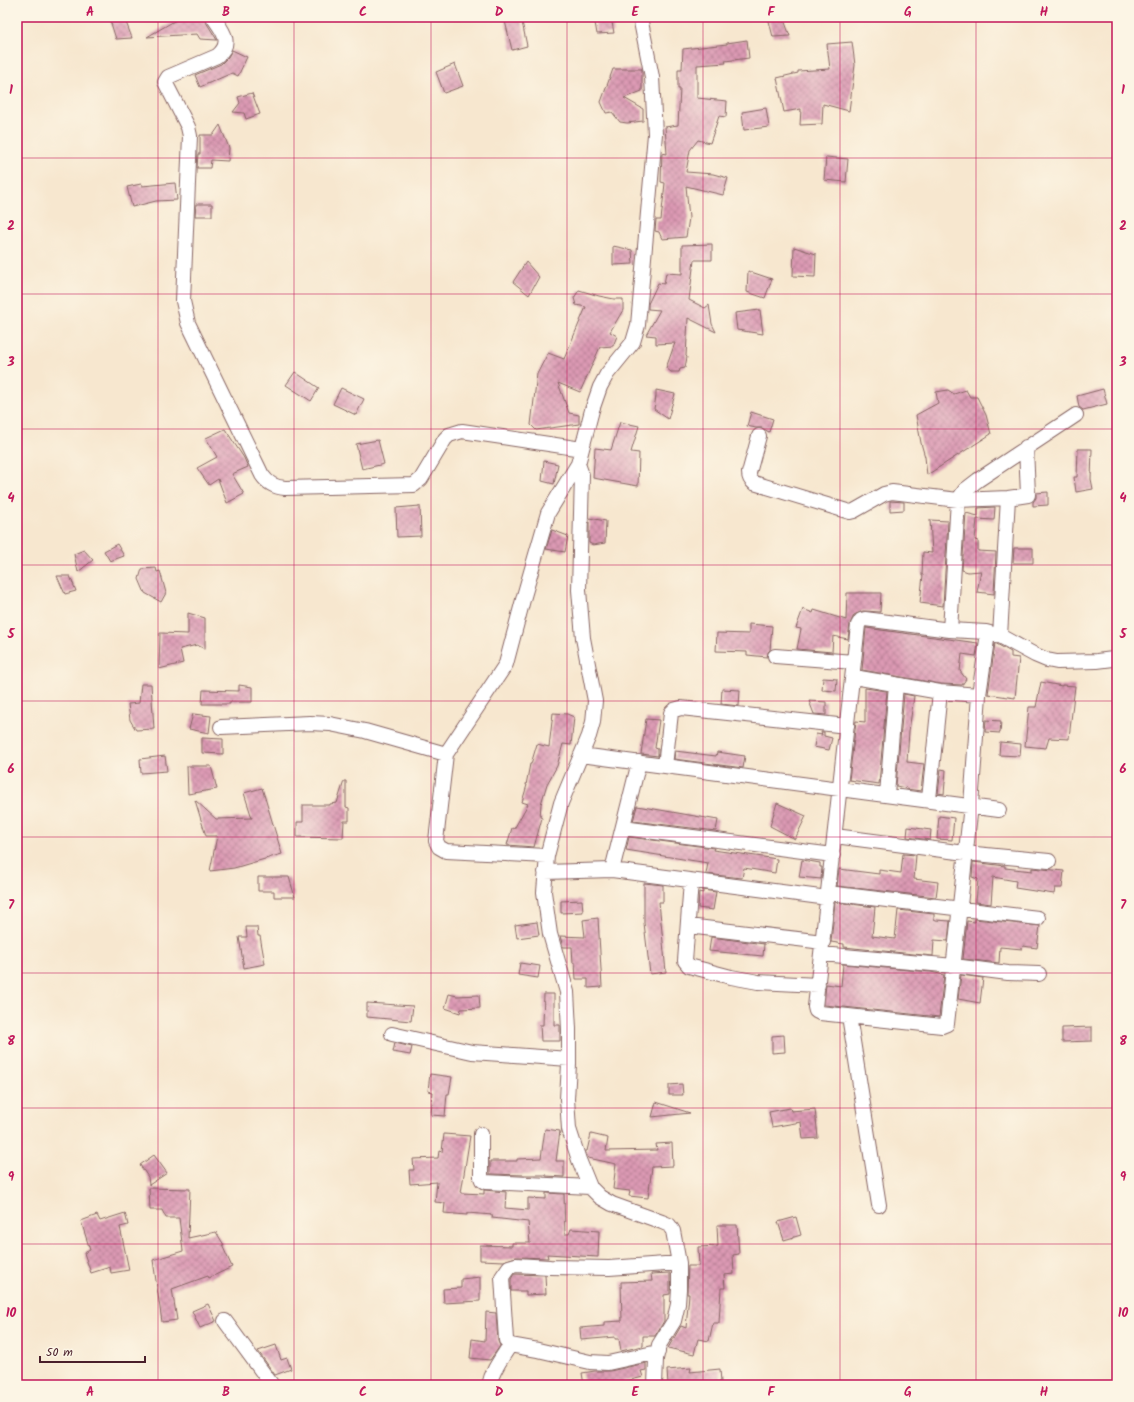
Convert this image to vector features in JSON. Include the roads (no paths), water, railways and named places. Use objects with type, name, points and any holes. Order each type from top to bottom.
[{"type":"street","points":[[213,17],[226,38],[223,50],[217,56],[168,77],[165,82],[188,127],[190,136],[183,302],[188,323],[262,475],[266,480],[272,484],[285,488],[414,485],[422,479],[445,439],[449,435],[462,431],[582,449]]},
{"type":"street","points":[[547,856],[446,851],[439,847],[436,841],[446,754],[506,664],[548,512],[578,464],[592,410],[600,387],[607,374],[633,342],[638,326],[655,134],[652,77],[640,17]]},
{"type":"street","points":[[950,630],[958,500],[965,490],[1076,415]]},
{"type":"street","points":[[759,436],[749,473],[749,478],[754,483],[850,512],[884,494],[892,492],[958,500],[1008,498],[1028,495],[1026,448]]},
{"type":"street","points":[[578,464],[582,476],[578,590],[583,638],[595,701],[593,722],[561,803],[547,856],[544,892],[550,934],[567,992],[569,1029],[567,1099],[569,1129],[578,1160],[590,1187],[600,1197],[612,1204],[669,1225],[673,1231],[679,1263],[679,1289],[674,1321],[659,1345],[656,1359],[655,1385]]},
{"type":"street","points":[[1000,636],[1008,498]]},
{"type":"street","points":[[986,632],[988,635],[980,695],[971,806],[947,1024],[942,1026],[820,1013],[816,1011],[818,986],[858,625],[861,620],[865,619],[950,630],[986,632],[1000,636],[1035,656],[1057,662],[1097,661],[1117,656]]},
{"type":"street","points":[[775,656],[854,662]]},
{"type":"street","points":[[852,679],[854,677],[940,692],[980,695]]},
{"type":"street","points":[[887,794],[896,684]]},
{"type":"street","points":[[929,799],[940,692]]},
{"type":"street","points":[[665,766],[671,713],[674,710],[681,708],[847,726]]},
{"type":"street","points":[[221,727],[310,723],[330,724],[365,731],[446,754]]},
{"type":"street","points":[[581,755],[929,799],[999,810]]},
{"type":"street","points":[[612,870],[639,762]]},
{"type":"street","points":[[623,828],[833,855]]},
{"type":"street","points":[[835,836],[966,854],[1049,861]]},
{"type":"street","points":[[545,872],[612,870],[828,896],[1038,918]]},
{"type":"street","points":[[691,880],[685,962],[689,966],[731,977],[758,982],[818,986]]},
{"type":"street","points":[[688,926],[823,948],[954,966],[1008,973],[1039,974]]},
{"type":"street","points":[[850,1016],[879,1205]]},
{"type":"street","points":[[392,1034],[472,1052],[569,1059]]},
{"type":"street","points":[[481,1134],[481,1177],[485,1182],[590,1187]]},
{"type":"street","points":[[658,1352],[608,1363],[510,1345],[506,1340],[502,1277],[509,1267],[516,1265],[550,1268],[609,1268],[679,1263]]},
{"type":"street","points":[[225,1321],[272,1385]]},
{"type":"street","points":[[488,1385],[490,1377],[510,1345]]}]
